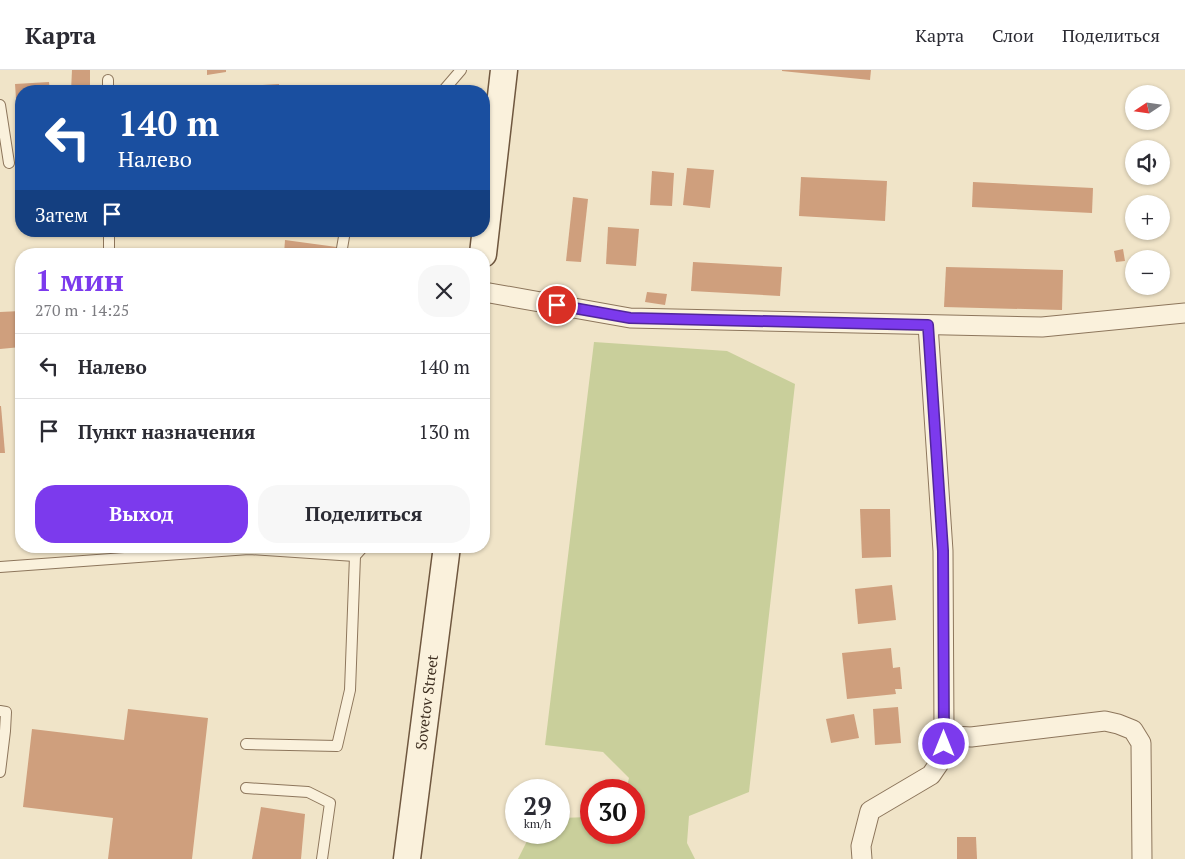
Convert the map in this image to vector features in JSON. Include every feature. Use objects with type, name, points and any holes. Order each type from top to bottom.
[{"type":"main road","points":[[490,193],[504,70]]},
{"type":"main road","name":"Sovetov Street","points":[[407,859],[446,553]]},
{"type":"street","points":[[490,293],[630,318],[1042,327],[1185,313]]},
{"type":"street","points":[[862,859],[861,846],[870,811],[931,775],[944,756],[943,551],[928,325]]},
{"type":"street","points":[[944,732],[954,736],[971,737],[1105,722],[1118,724],[1133,730],[1141,743],[1142,859]]},
{"type":"lane","points":[[448,85],[461,70]]},
{"type":"lane","points":[[108,80],[108,85]]},
{"type":"lane","points":[[0,105],[9,163]]},
{"type":"lane","points":[[0,566],[190,553]]},
{"type":"lane","points":[[310,553],[355,556]]},
{"type":"lane","points":[[246,744],[337,746],[350,690],[355,556],[358,553]]},
{"type":"lane","points":[[0,711],[6,712],[0,772]]},
{"type":"lane","points":[[246,788],[308,792],[330,803],[322,859]]},
{"type":"green space","points":[[594,342],[727,351],[795,384],[749,792],[689,816],[687,843],[695,859],[518,859],[526,844],[570,844],[570,818],[580,817],[580,844],[645,844],[645,779],[629,779],[603,752],[545,745]]},
{"type":"building","points":[[72,70],[90,70],[90,85],[71,85]]},
{"type":"building","points":[[207,70],[226,70],[226,72],[207,75]]},
{"type":"building","points":[[782,70],[871,70],[870,80]]},
{"type":"building","points":[[49,82],[49,85],[15,85]]},
{"type":"building","points":[[687,168],[714,170],[710,208],[683,205]]},
{"type":"building","points":[[652,171],[674,173],[672,206],[650,205]]},
{"type":"building","points":[[801,177],[887,181],[885,221],[799,216]]},
{"type":"building","points":[[973,182],[1093,188],[1092,213],[972,207]]},
{"type":"building","points":[[573,197],[588,199],[581,262],[566,261]]},
{"type":"building","points":[[608,227],[639,229],[636,266],[606,264]]},
{"type":"building","points":[[285,240],[344,248],[284,248]]},
{"type":"building","points":[[1123,249],[1125,261],[1116,262],[1114,251]]},
{"type":"building","points":[[693,262],[782,267],[780,296],[691,291]]},
{"type":"building","points":[[946,267],[1063,270],[1062,310],[944,307]]},
{"type":"building","points":[[647,292],[667,294],[665,305],[645,302]]},
{"type":"building","points":[[15,311],[15,348],[0,349],[0,312]]},
{"type":"building","points":[[1,406],[5,453],[0,453]]},
{"type":"building","points":[[860,509],[890,509],[891,557],[862,558]]},
{"type":"building","points":[[892,585],[896,620],[858,624],[855,589]]},
{"type":"building","points":[[891,648],[893,668],[900,667],[902,689],[895,689],[896,694],[847,699],[842,653]]},
{"type":"building","points":[[898,707],[901,743],[875,745],[873,709]]},
{"type":"building","points":[[128,709],[208,718],[192,859],[108,859],[113,818],[23,807],[32,729],[124,740]]},
{"type":"building","points":[[854,714],[859,738],[831,743],[826,719]]},
{"type":"building","points":[[261,807],[305,814],[301,859],[252,859]]},
{"type":"building","points":[[957,837],[976,837],[977,859],[957,859]]},
{"type":"route","points":[[557,305],[630,318],[928,325],[943,551],[944,744]]}]
